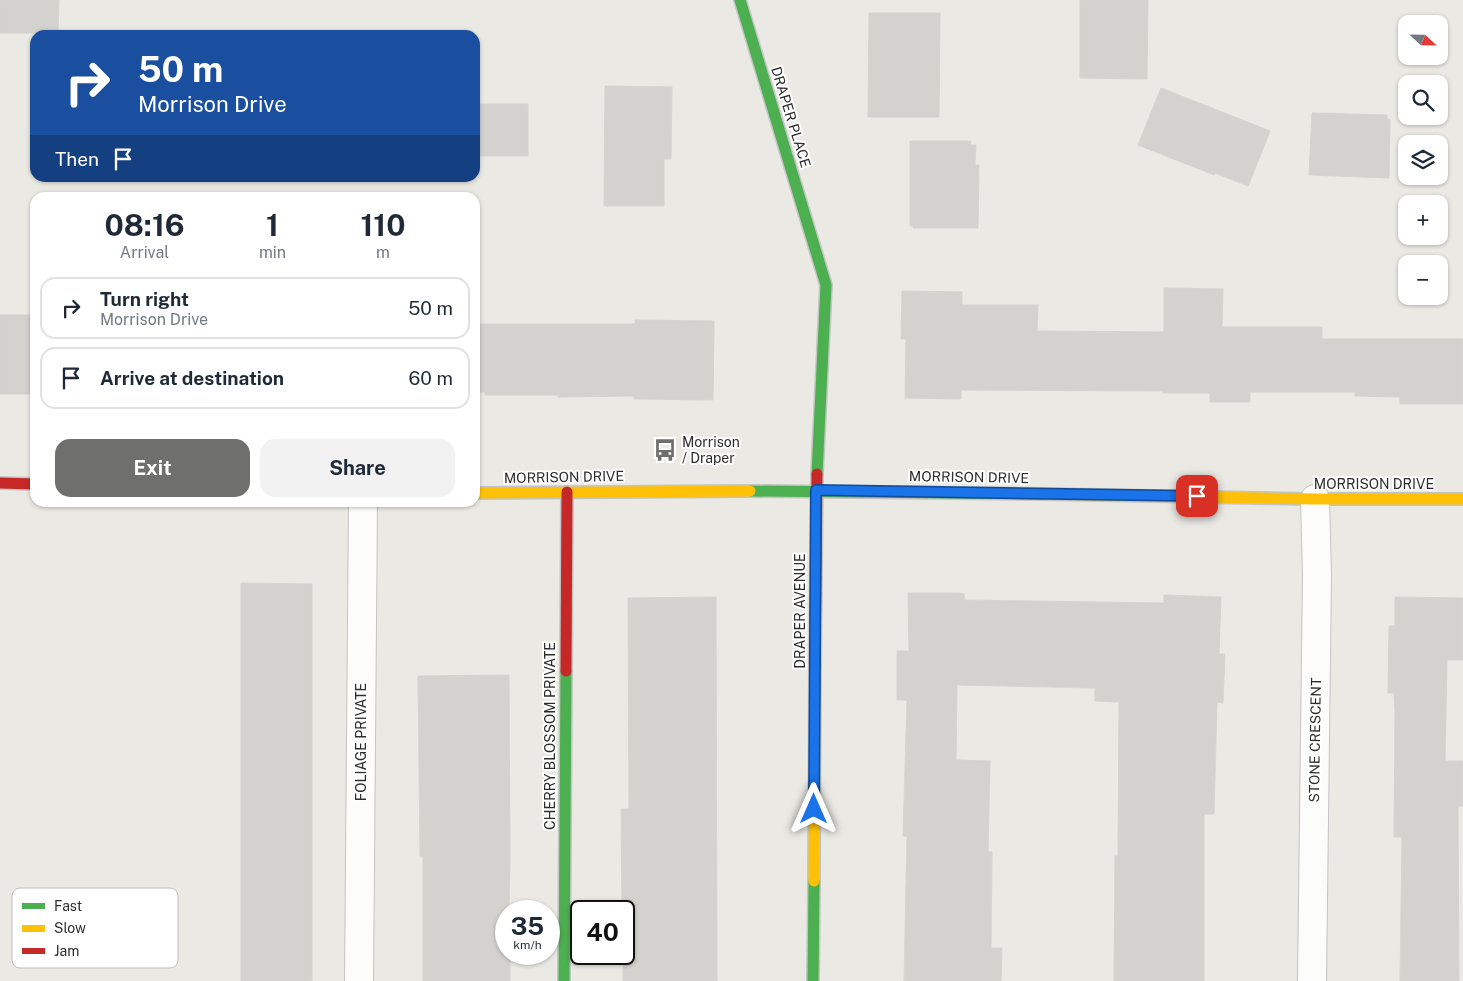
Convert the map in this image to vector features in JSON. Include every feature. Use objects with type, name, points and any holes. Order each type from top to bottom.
[{"type":"street","name":"DRAPER PLACE","points":[[740,0],[813,242]]},
{"type":"street","name":"DRAPER AVENUE","points":[[813,242],[826,285],[816,490],[813,981]]},
{"type":"street","points":[[0,483],[30,484]]},
{"type":"street","name":"MORRISON DRIVE","points":[[480,493],[816,490],[1463,499]]},
{"type":"street","name":"CHERRY BLOSSOM PRIVATE","points":[[564,981],[567,492]]},
{"type":"street","name":"STONE CRESCENT","points":[[1312,981],[1317,575],[1315,498]]},
{"type":"street","name":"FOLIAGE PRIVATE","points":[[359,981],[363,507]]},
{"type":"building","points":[[0,0],[59,0],[58,30],[30,30],[30,33],[0,33]]},
{"type":"building","points":[[1080,0],[1148,0],[1147,79],[1080,78]]},
{"type":"building","points":[[869,13],[940,13],[939,117],[868,117]]},
{"type":"building","points":[[605,86],[672,87],[671,159],[664,159],[664,206],[604,206]]},
{"type":"building","points":[[1161,88],[1270,131],[1248,186],[1215,173],[1214,175],[1138,145]]},
{"type":"building","points":[[480,104],[528,104],[528,156],[480,156]]},
{"type":"building","points":[[1312,113],[1387,115],[1387,119],[1390,119],[1389,178],[1309,175]]},
{"type":"building","points":[[910,141],[971,141],[970,145],[976,145],[975,165],[979,165],[978,228],[913,228],[913,226],[910,226]]},
{"type":"building","points":[[1164,288],[1223,289],[1222,327],[1322,327],[1322,339],[1463,339],[1463,404],[1400,404],[1400,397],[1355,396],[1355,392],[1250,392],[1250,402],[1210,402],[1210,393],[1163,393],[1163,391],[961,390],[961,399],[905,398],[906,339],[901,339],[902,291],[962,292],[962,305],[1038,305],[1037,331],[1164,332]]},
{"type":"building","points":[[0,315],[30,315],[30,394],[0,394]]},
{"type":"building","points":[[635,320],[714,321],[713,400],[634,399],[634,396],[558,397],[558,395],[485,395],[485,392],[480,392],[480,324],[635,324]]},
{"type":"building","points":[[241,583],[312,584],[312,981],[241,981]]},
{"type":"building","points":[[908,593],[959,593],[964,594],[965,600],[1164,603],[1164,595],[1221,597],[1219,654],[1225,654],[1223,703],[1217,702],[1214,814],[1204,814],[1204,981],[1114,981],[1115,856],[1118,856],[1119,702],[1095,701],[1095,688],[957,685],[956,760],[990,761],[988,852],[992,852],[991,948],[1002,948],[1001,981],[904,981],[907,836],[903,836],[907,700],[897,700],[897,651],[909,651]]},
{"type":"building","points":[[716,597],[717,981],[623,981],[623,965],[635,965],[635,900],[622,900],[621,809],[629,809],[628,598]]},
{"type":"building","points":[[1395,597],[1463,598],[1463,660],[1447,660],[1445,761],[1463,761],[1463,806],[1458,806],[1459,981],[1400,981],[1402,837],[1394,837],[1395,711],[1394,693],[1388,693],[1389,626],[1395,626]]},
{"type":"building","points":[[509,675],[509,900],[495,900],[495,965],[510,965],[510,981],[423,981],[423,856],[420,856],[418,676]]},
{"type":"traffic: fast","points":[[740,0],[826,285],[817,474]]},
{"type":"traffic: fast","points":[[750,491],[1043,494]]},
{"type":"traffic: fast","points":[[564,981],[566,671]]},
{"type":"traffic: fast","points":[[813,981],[814,881]]},
{"type":"traffic: slow","points":[[480,493],[750,491]]},
{"type":"traffic: slow","points":[[1043,494],[1315,499],[1463,499]]},
{"type":"traffic: slow","points":[[814,881],[815,668]]},
{"type":"traffic: jam","points":[[815,668],[817,474]]},
{"type":"traffic: jam","points":[[0,483],[30,484]]},
{"type":"traffic: jam","points":[[566,671],[567,492]]},
{"type":"place","name":"Morrison / Draper","points":[[665,450]]},
{"type":"route","points":[[814,809],[816,490],[1197,496]]}]
